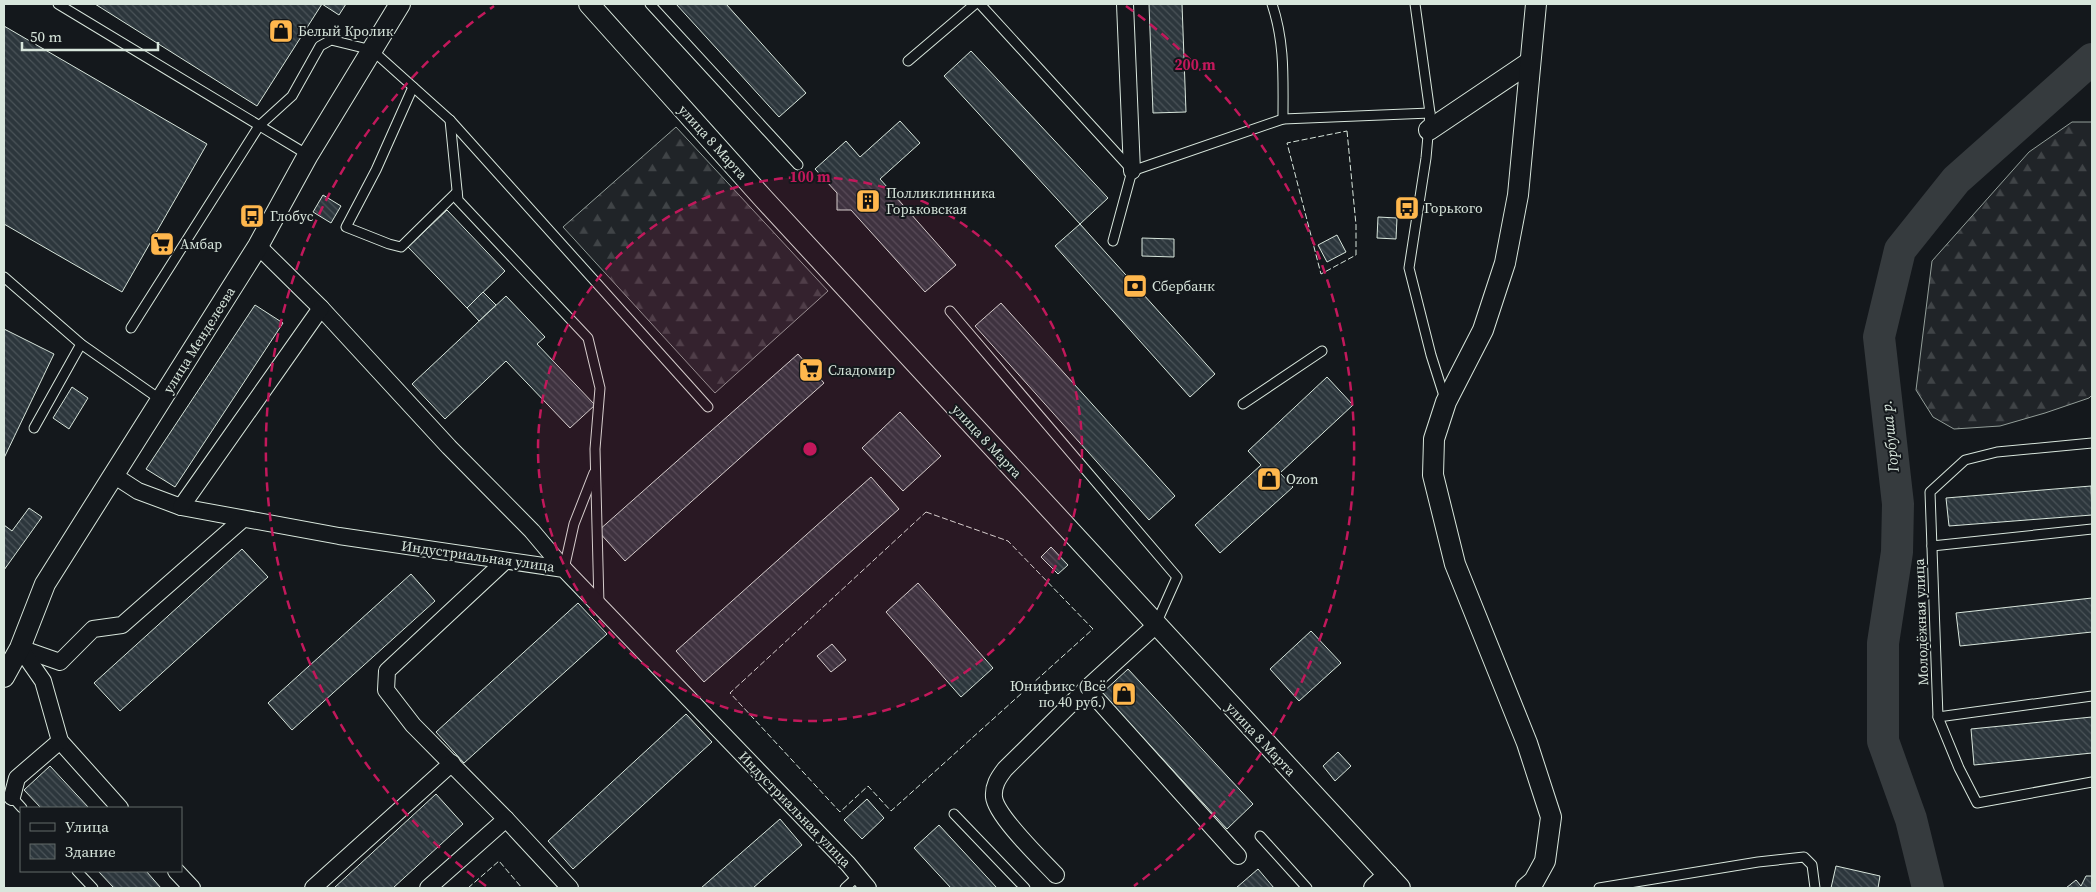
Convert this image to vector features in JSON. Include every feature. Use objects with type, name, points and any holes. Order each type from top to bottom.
[{"type":"street","name":"улица Менделеева","points":[[4,677],[20,648],[45,584],[258,246],[308,155],[400,4]]},
{"type":"street","name":"улица 8 Марта","points":[[589,4],[762,197],[1156,625],[1387,884]]},
{"type":"street","points":[[1125,4],[1132,172]]},
{"type":"street","points":[[1526,888],[1534,881],[1545,861],[1551,817],[1526,743],[1455,564],[1433,475],[1434,439],[1446,402],[1484,330],[1505,263],[1518,195],[1536,4]]},
{"type":"street","points":[[1429,122],[1530,62]]},
{"type":"street","points":[[258,246],[321,308],[449,447],[532,531],[564,569]]},
{"type":"street","points":[[181,507],[321,308]]},
{"type":"street","name":"Индустриальная улица","points":[[111,477],[121,480],[138,491],[181,507],[339,536],[564,569],[863,882]]},
{"type":"street","points":[[20,648],[60,662],[93,629],[122,625],[243,519]]},
{"type":"street","points":[[505,561],[388,671],[386,690],[413,725],[506,819],[570,888]]},
{"type":"street","points":[[1056,875],[1002,816],[994,798],[995,783],[1005,769],[1087,688],[1156,625]]},
{"type":"street","points":[[20,648],[43,681],[60,741],[119,807]]},
{"type":"street","points":[[1087,688],[1238,856]]},
{"type":"street","points":[[17,803],[17,778],[60,741]]},
{"type":"street","points":[[313,888],[452,763]]},
{"type":"street","points":[[428,888],[506,819]]},
{"type":"street","points":[[177,872],[192,888]]},
{"type":"lane","points":[[58,4],[308,155]]},
{"type":"lane","points":[[650,4],[798,165]]},
{"type":"lane","points":[[908,61],[976,4]]},
{"type":"lane","points":[[980,4],[1132,172]]},
{"type":"lane","points":[[1272,4],[1280,34],[1283,66],[1283,119]]},
{"type":"lane","points":[[1415,4],[1429,122],[1426,158],[1409,268],[1431,355],[1446,402]]},
{"type":"lane","points":[[131,328],[259,126],[292,96],[320,46],[331,40],[372,50],[450,120],[708,407]]},
{"type":"lane","points":[[413,86],[376,170],[346,227],[401,247],[457,192]]},
{"type":"lane","points":[[1132,172],[1283,119],[1429,122]]},
{"type":"lane","points":[[450,120],[458,200],[588,338],[600,388],[596,468],[599,604]]},
{"type":"lane","points":[[1113,241],[1132,172]]},
{"type":"lane","points":[[4,277],[82,344],[161,400]]},
{"type":"lane","points":[[950,311],[1177,577],[1156,625]]},
{"type":"lane","points":[[34,428],[82,344]]},
{"type":"lane","points":[[1243,404],[1322,352]]},
{"type":"lane","name":"Молодёжная улица","points":[[2092,443],[1997,452],[1965,460],[1930,492],[1938,718],[1959,768],[1977,803],[2092,782]]},
{"type":"lane","points":[[564,569],[574,524],[596,468]]},
{"type":"lane","points":[[1932,546],[2092,529]]},
{"type":"lane","points":[[1938,718],[2092,696]]},
{"type":"lane","points":[[954,814],[1025,888]]},
{"type":"lane","points":[[1260,836],[1308,888]]},
{"type":"lane","points":[[1599,888],[1630,886],[1758,862],[1804,858],[1812,865],[1816,888]]},
{"type":"lane","points":[[78,872],[93,888]]},
{"type":"lane","points":[[845,888],[863,882]]},
{"type":"green space","points":[[2072,122],[2092,122],[2092,395],[2089,398],[2045,413],[2000,426],[1954,429],[1933,417],[1916,390],[1932,261],[2029,152]]},
{"type":"green space","points":[[676,127],[828,291],[715,393],[563,227]]},
{"type":"building","points":[[95,4],[322,4],[257,106]]},
{"type":"building","points":[[322,4],[346,4],[339,15]]},
{"type":"building","points":[[676,4],[726,4],[806,93],[779,117]]},
{"type":"building","points":[[1149,4],[1182,4],[1186,112],[1153,113]]},
{"type":"building","points":[[4,26],[207,144],[122,292],[4,224]]},
{"type":"building","points":[[971,51],[1108,198],[1080,224],[944,76]]},
{"type":"building","name":"Полликлинника Горьковская","points":[[900,121],[920,143],[880,179],[956,265],[925,292],[851,210],[837,210],[837,193],[815,169],[846,141],[860,157]]},
{"type":"building","points":[[323,195],[341,206],[331,223],[313,212]]},
{"type":"building","points":[[447,210],[505,271],[467,308],[408,247]]},
{"type":"building","points":[[1378,217],[1397,218],[1396,239],[1377,238]]},
{"type":"building","points":[[1080,224],[1215,374],[1190,397],[1055,246]]},
{"type":"building","points":[[1337,235],[1346,252],[1327,262],[1318,245]]},
{"type":"building","points":[[1142,238],[1174,239],[1174,257],[1142,256]]},
{"type":"building","points":[[483,292],[496,305],[479,321],[467,308]]},
{"type":"building","points":[[506,296],[545,337],[537,344],[595,405],[570,428],[506,361],[445,419],[412,384]]},
{"type":"building","points":[[1001,303],[1175,496],[1149,520],[975,326]]},
{"type":"building","points":[[255,305],[283,323],[175,487],[146,469]]},
{"type":"building","points":[[4,329],[54,354],[4,458]]},
{"type":"building","points":[[798,354],[824,383],[625,561],[598,531]]},
{"type":"building","points":[[1327,377],[1353,405],[1280,473],[1293,487],[1220,553],[1195,525],[1261,465],[1248,451]]},
{"type":"building","points":[[72,387],[88,398],[69,429],[53,418]]},
{"type":"building","points":[[900,412],[941,456],[903,491],[862,448]]},
{"type":"building","points":[[871,477],[899,509],[704,682],[676,651]]},
{"type":"building","points":[[2091,486],[2092,515],[1949,526],[1946,498]]},
{"type":"building","points":[[29,508],[42,517],[4,570],[4,525],[12,531]]},
{"type":"building","points":[[1051,547],[1068,565],[1058,574],[1041,557]]},
{"type":"building","points":[[242,549],[268,577],[120,711],[94,683]]},
{"type":"building","points":[[411,574],[435,601],[292,730],[268,703]]},
{"type":"building","points":[[918,583],[993,668],[961,697],[886,612]]},
{"type":"building","points":[[2092,598],[2092,632],[1960,646],[1956,613]]},
{"type":"building","points":[[578,603],[607,634],[464,763],[436,732]]},
{"type":"building","points":[[1311,631],[1341,663],[1299,701],[1270,669]]},
{"type":"building","points":[[832,644],[846,660],[831,672],[817,656]]},
{"type":"building","points":[[1128,669],[1253,804],[1227,829],[1102,693]]},
{"type":"building","points":[[686,714],[712,742],[573,869],[548,841]]},
{"type":"building","points":[[2092,717],[2092,753],[1974,765],[1971,729]]},
{"type":"building","points":[[1338,752],[1351,766],[1335,781],[1323,766]]},
{"type":"building","points":[[50,766],[88,807],[40,807],[24,790]]},
{"type":"building","points":[[436,794],[463,824],[393,888],[334,888]]},
{"type":"building","points":[[867,799],[884,818],[862,839],[844,820]]},
{"type":"building","points":[[780,819],[802,845],[753,888],[701,888]]},
{"type":"building","points":[[939,825],[997,888],[951,888],[914,848]]},
{"type":"building","points":[[1836,866],[1880,876],[1878,888],[1831,888]]},
{"type":"building","points":[[1258,869],[1274,888],[1236,888]]},
{"type":"building","points":[[99,872],[147,872],[161,888],[114,888]]},
{"type":"building","points":[[2086,876],[2092,876],[2092,888],[2066,888],[2076,880],[2081,886]]},
{"type":"waterway","name":"Горбуша р.","points":[[1928,888],[1911,819],[1883,741],[1883,643],[1897,552],[1898,504],[1879,337],[1900,250],[1956,180],[2092,59]]},
{"type":"fence","points":[[1347,131],[1356,225],[1356,255],[1321,274],[1287,143],[1347,131]]},
{"type":"fence","points":[[926,512],[1008,541],[1093,629],[891,811],[868,786],[840,812],[730,693],[926,512]]},
{"type":"fence","points":[[468,888],[499,861],[522,888]]},
{"type":"place","name":"Белый Кролик","points":[[281,31]]},
{"type":"place","name":"Полликлинника Горьковская","points":[[868,201]]},
{"type":"place","name":"Горького","points":[[1407,208]]},
{"type":"place","name":"Глобус","points":[[252,216]]},
{"type":"place","name":"Амбар","points":[[162,244]]},
{"type":"place","name":"Сбербанк","points":[[1135,286]]},
{"type":"place","name":"Сладомир","points":[[811,370]]},
{"type":"place","name":"Ozon","points":[[1269,479]]},
{"type":"place","name":"Юнификс (Всё по 40 руб.)","points":[[1124,694]]}]
